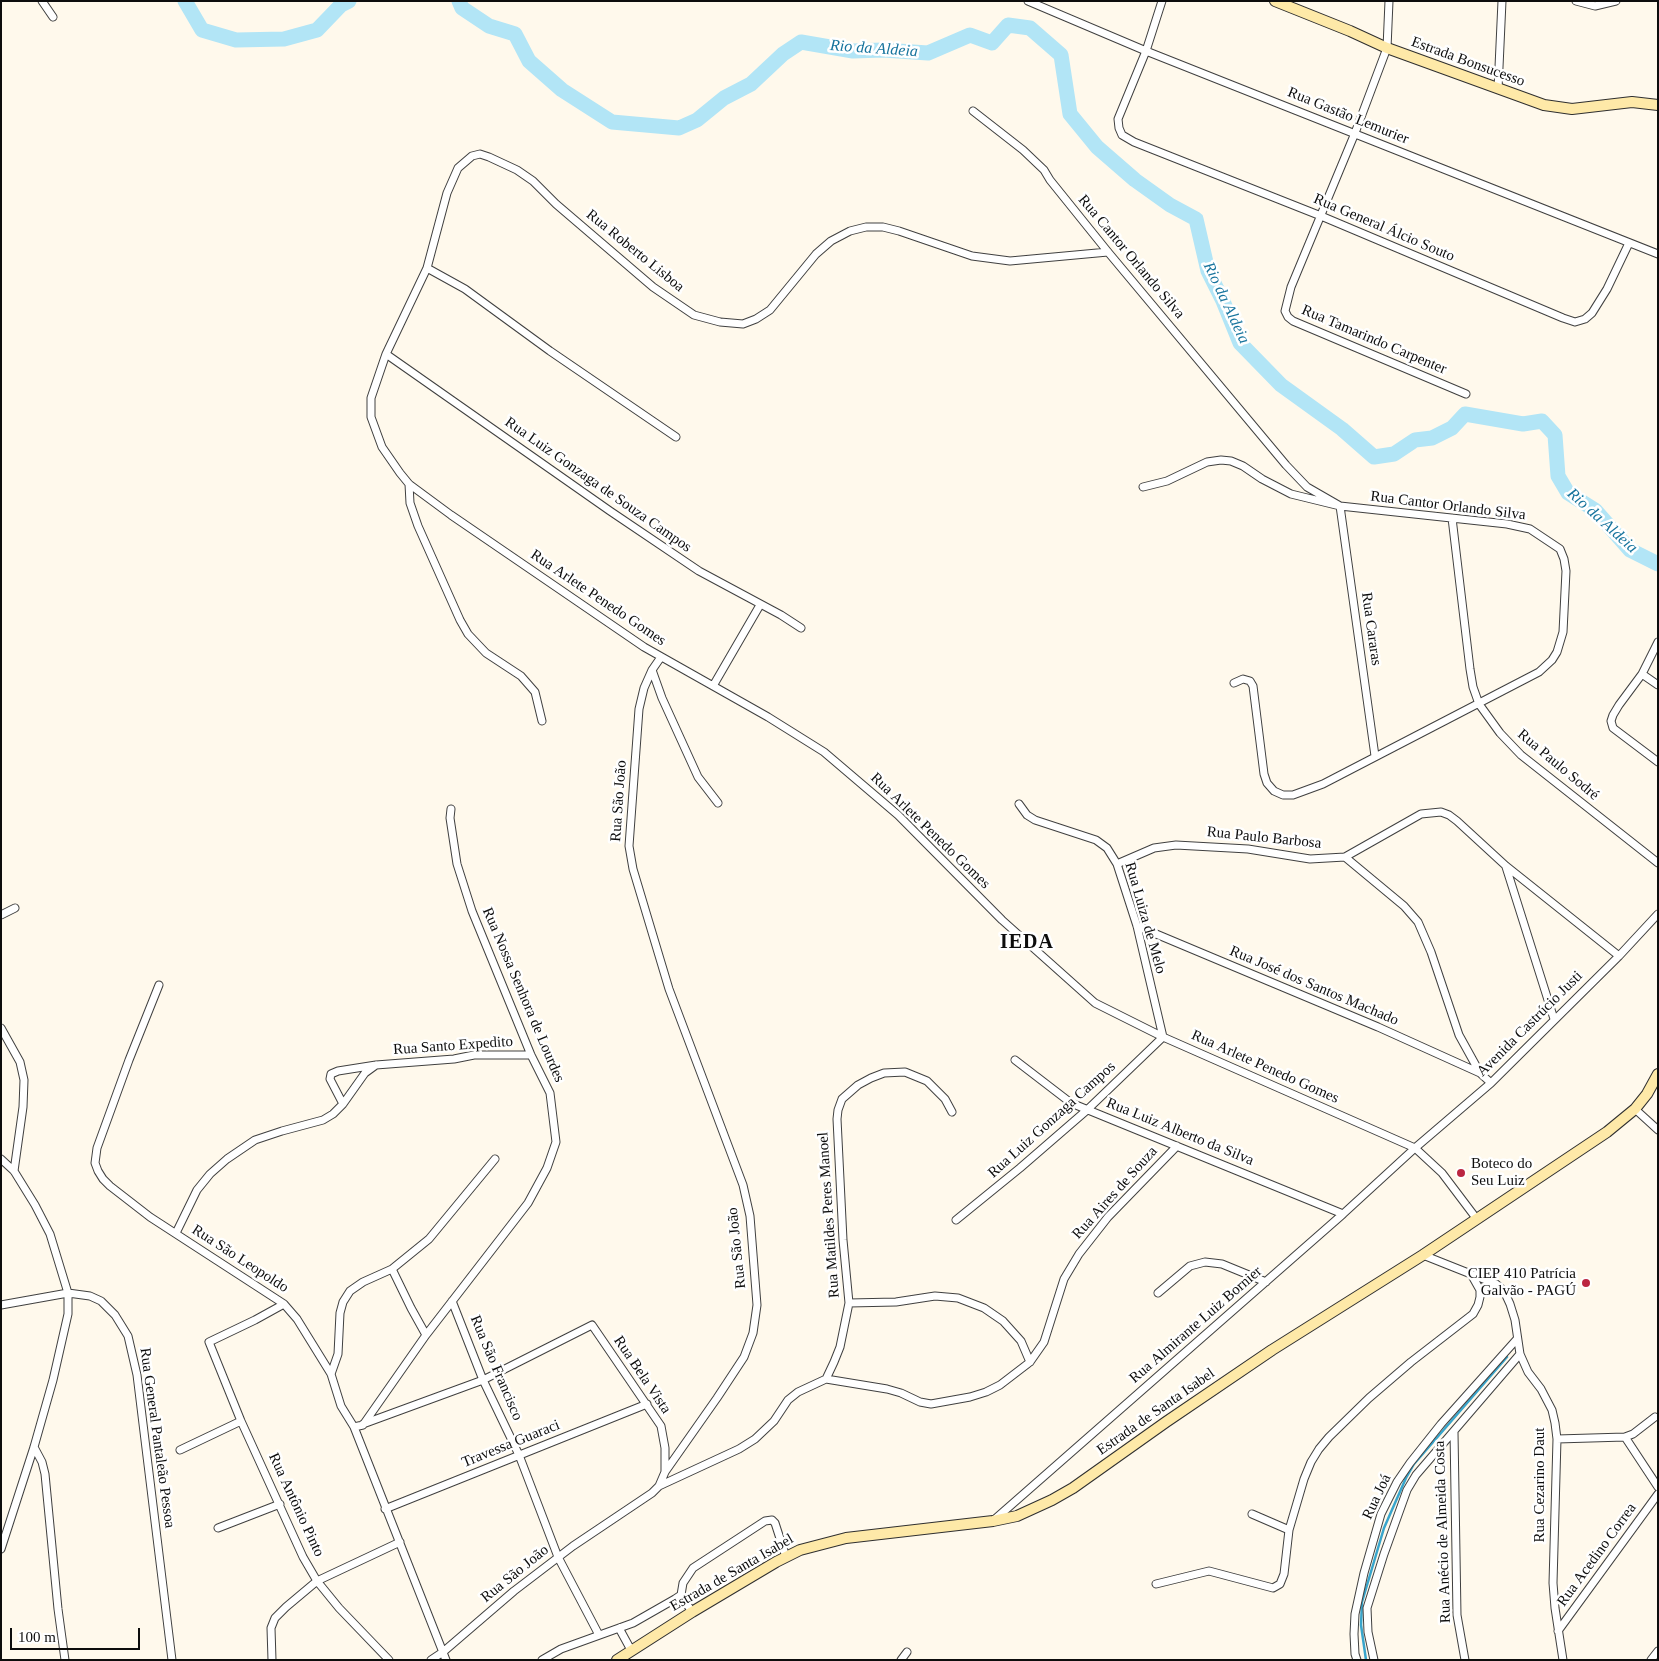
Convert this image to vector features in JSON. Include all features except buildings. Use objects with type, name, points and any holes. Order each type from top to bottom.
[{"type":"main road","name":"Estrada Bonsucesso","points":[[1275,1],[1387,48],[1544,105],[1572,109],[1632,102],[1658,105]]},
{"type":"main road","name":"Estrada de Santa Isabel","points":[[617,1660],[692,1612],[800,1550],[846,1538],[993,1521],[1017,1516],[1037,1508],[1073,1488],[1272,1350],[1423,1255],[1607,1132],[1635,1109],[1647,1094],[1658,1074]]},
{"type":"street","points":[[42,1],[53,17]]},
{"type":"street","name":"Rua Gastão Lemurier","points":[[1028,1],[1146,51],[1658,254]]},
{"type":"street","points":[[1146,51],[1162,1]]},
{"type":"street","name":"Rua Tamarindo Carpenter","points":[[1389,1],[1387,48],[1355,133],[1291,287],[1285,311],[1293,321],[1466,394]]},
{"type":"street","points":[[1498,89],[1502,1]]},
{"type":"street","points":[[1576,1],[1595,6],[1616,1]]},
{"type":"street","name":"Rua General Álcio Souto","points":[[1146,51],[1118,120],[1122,135],[1134,142],[1321,216],[1554,314],[1575,322],[1585,319],[1592,313],[1607,289],[1629,243]]},
{"type":"street","name":"Rua Cantor Orlando Silva","points":[[973,111],[1035,160],[1108,252],[1286,465],[1307,487],[1340,506],[1507,524],[1530,529],[1560,549],[1566,571],[1563,632],[1557,652],[1552,660],[1539,672],[1323,784],[1293,795],[1283,795],[1274,791],[1267,783],[1264,774],[1253,686],[1250,681],[1243,679],[1234,683]]},
{"type":"street","name":"Rua Roberto Lisboa","points":[[480,154],[504,163],[533,182],[653,287],[694,314],[720,322],[743,324],[756,319],[770,310],[816,254],[831,241],[850,231],[866,227],[883,227],[972,256],[1001,260],[1108,252]]},
{"type":"street","name":"Rua Arlete Penedo Gomes","points":[[480,154],[472,156],[458,168],[446,194],[427,268],[386,354],[372,398],[371,417],[382,447],[409,484],[451,515],[661,657],[768,717],[824,752],[898,816],[1002,920],[1080,991],[1096,1003],[1163,1037],[1415,1148],[1442,1173],[1476,1218]]},
{"type":"street","points":[[427,268],[465,289],[676,437]]},
{"type":"street","name":"Rua Luiz Gonzaga de Souza Campos","points":[[386,354],[698,571],[781,615],[801,628]]},
{"type":"street","points":[[1143,487],[1167,481],[1207,462],[1221,460],[1243,466],[1262,479],[1291,494],[1340,506]]},
{"type":"street","points":[[409,484],[410,503],[418,526],[460,620],[468,634],[486,653],[521,676],[535,692],[542,721]]},
{"type":"street","name":"Rua Cararas","points":[[1340,506],[1375,756]]},
{"type":"street","name":"Rua Paulo Sodré","points":[[1452,518],[1470,669],[1473,687],[1479,704],[1500,733],[1521,756],[1658,863]]},
{"type":"street","points":[[713,686],[760,605]]},
{"type":"street","points":[[1658,642],[1642,674],[1612,715],[1611,725],[1658,762]]},
{"type":"street","name":"Rua São João","points":[[431,1660],[558,1557],[652,1493],[659,1486],[665,1472],[718,1398],[744,1357],[754,1333],[757,1305],[750,1216],[743,1185],[669,989],[632,869],[629,846],[639,709],[644,688],[652,670],[661,657]]},
{"type":"street","points":[[652,670],[662,698],[698,778],[718,803]]},
{"type":"street","points":[[1642,674],[1658,685]]},
{"type":"street","name":"Rua Luiza de Melo","points":[[1019,804],[1027,815],[1036,820],[1096,840],[1107,848],[1117,864],[1137,926],[1163,1037]]},
{"type":"street","name":"Rua Nossa Senhora de Lourdes","points":[[363,1424],[426,1335],[528,1203],[548,1168],[556,1142],[550,1093],[531,1055],[472,911],[457,864],[450,818],[451,809]]},
{"type":"street","name":"Rua Paulo Barbosa","points":[[1117,864],[1154,848],[1176,844],[1248,849],[1310,858],[1345,857],[1422,814],[1441,812],[1457,821],[1506,866],[1619,956]]},
{"type":"street","points":[[1345,857],[1404,906],[1418,922],[1431,952],[1459,1035],[1480,1073],[1491,1083]]},
{"type":"street","points":[[1506,866],[1554,1019]]},
{"type":"street","points":[[1,915],[15,908]]},
{"type":"street","name":"Avenida Castrúcio Justi","points":[[1415,1148],[1491,1083],[1619,956],[1658,914]]},
{"type":"street","name":"Rua José dos Santos Machado","points":[[1137,926],[1378,1027],[1480,1073]]},
{"type":"street","name":"Rua São Leopoldo","points":[[159,986],[106,1122],[97,1148],[95,1163],[103,1179],[110,1186],[150,1217],[284,1304],[297,1319],[331,1374],[342,1406],[354,1427],[446,1660]]},
{"type":"street","points":[[1,1028],[20,1062],[24,1080],[23,1107],[14,1172]]},
{"type":"street","name":"Rua Luiz Gonzaga Campos","points":[[956,1220],[1087,1110],[1163,1037]]},
{"type":"street","name":"Rua Santo Expedito","points":[[343,1104],[330,1079],[331,1074],[338,1070],[454,1059],[474,1055],[531,1055]]},
{"type":"street","name":"Rua Luiz Alberto da Silva","points":[[1015,1060],[1071,1103],[1344,1214]]},
{"type":"street","name":"Rua Santo Expedito","points":[[176,1233],[197,1190],[210,1174],[227,1159],[255,1140],[282,1130],[323,1120],[333,1114],[343,1104],[365,1073],[376,1065]]},
{"type":"street","name":"Rua Matildes Peres Manoel","points":[[826,1379],[840,1347],[849,1303],[843,1240],[837,1119],[842,1100],[858,1085],[870,1078],[884,1074],[905,1072],[927,1081],[941,1095],[952,1112]]},
{"type":"street","points":[[1635,1109],[1658,1130]]},
{"type":"street","name":"Rua Aires de Souza","points":[[826,1379],[849,1381],[887,1389],[920,1402],[931,1404],[986,1392],[1000,1385],[1030,1362],[1044,1342],[1064,1279],[1079,1254],[1108,1217],[1177,1146]]},
{"type":"street","name":"Rua Almirante Luiz Bornier","points":[[993,1521],[1344,1214],[1415,1148]]},
{"type":"street","points":[[1,1159],[14,1172],[35,1205],[50,1234],[68,1293],[68,1314],[54,1380],[1,1549]]},
{"type":"street","points":[[331,1374],[338,1354],[340,1313],[343,1302],[350,1291],[363,1282],[392,1270],[430,1239],[494,1159]]},
{"type":"street","name":"Rua Cezarino Daut","points":[[1423,1255],[1496,1284],[1504,1291],[1515,1320],[1520,1354],[1528,1372],[1541,1389],[1552,1410],[1556,1439],[1553,1583],[1563,1660]]},
{"type":"street","points":[[1158,1292],[1190,1266],[1205,1262],[1222,1264],[1266,1282]]},
{"type":"street","points":[[392,1270],[426,1335]]},
{"type":"street","points":[[1156,1584],[1209,1571],[1273,1588],[1280,1584],[1284,1574],[1289,1530],[1311,1462],[1329,1437],[1369,1398],[1411,1362],[1473,1314],[1478,1305],[1480,1290],[1471,1274]]},
{"type":"street","name":"Rua General Pantaleão Pessoa","points":[[1,1305],[68,1293],[90,1296],[101,1301],[115,1315],[128,1336],[133,1353],[172,1660]]},
{"type":"street","points":[[849,1303],[896,1302],[935,1296],[958,1298],[984,1308],[1003,1321],[1021,1340],[1030,1362]]},
{"type":"street","name":"Rua São Francisco","points":[[452,1301],[483,1380],[519,1455],[558,1557],[599,1635]]},
{"type":"street","name":"Rua Antônio Pinto","points":[[284,1304],[209,1342],[241,1421],[303,1557],[317,1581],[339,1608],[389,1660]]},
{"type":"street","name":"Rua Bela Vista","points":[[483,1380],[592,1325],[661,1426],[664,1436],[665,1472]]},
{"type":"street","name":"Rua Joá","points":[[1374,1660],[1368,1632],[1367,1608],[1407,1490],[1416,1475],[1454,1432],[1517,1339]]},
{"type":"street","name":"Rua Joá","points":[[1357,1660],[1354,1634],[1355,1614],[1364,1573],[1382,1514],[1398,1482],[1410,1463],[1441,1424],[1491,1377],[1520,1354]]},
{"type":"street","points":[[659,1486],[739,1449],[755,1439],[766,1430],[788,1400],[798,1392],[826,1379]]},
{"type":"street","points":[[354,1427],[483,1380]]},
{"type":"street","name":"Travessa Guaraci","points":[[386,1509],[647,1404]]},
{"type":"street","points":[[1556,1439],[1625,1437],[1633,1434],[1656,1417]]},
{"type":"street","points":[[180,1450],[241,1421]]},
{"type":"street","name":"Rua Anécio de Almeida Costa","points":[[1454,1432],[1457,1615],[1466,1660]]},
{"type":"street","points":[[1625,1437],[1658,1487]]},
{"type":"street","points":[[34,1447],[42,1462],[44,1474],[65,1660]]},
{"type":"street","name":"Rua Acedino Correa","points":[[1558,1631],[1658,1494]]},
{"type":"street","points":[[218,1528],[280,1504]]},
{"type":"street","points":[[1252,1514],[1289,1530]]},
{"type":"street","points":[[692,1612],[681,1595],[683,1583],[693,1568],[765,1521],[772,1520],[774,1523],[786,1557]]},
{"type":"street","points":[[272,1660],[271,1628],[275,1618],[317,1581],[400,1542]]},
{"type":"street","points":[[542,1660],[560,1649],[634,1623],[681,1595]]},
{"type":"street","points":[[619,1628],[632,1650]]},
{"type":"street","points":[[1651,1660],[1658,1651]]},
{"type":"street","points":[[901,1660],[907,1652]]},
{"type":"waterway","name":"Rio da Aldeia","points":[[185,1],[202,30],[236,40],[284,39],[317,30],[341,5],[349,1]]},
{"type":"waterway","name":"Rio da Aldeia","points":[[459,1],[462,8],[489,26],[515,34],[529,61],[562,90],[612,122],[679,128],[697,120],[724,98],[751,84],[783,54],[801,42],[853,51],[883,50],[928,53],[970,35],[992,43],[1008,25],[1030,28],[1061,55],[1070,114],[1097,147],[1135,180],[1170,205],[1196,219],[1208,271],[1223,301],[1240,343],[1281,385],[1342,429],[1374,457],[1394,454],[1415,440],[1432,438],[1452,428],[1465,414],[1523,424],[1542,421],[1555,435],[1558,476],[1568,493],[1595,510],[1630,550],[1658,564]]},
{"type":"waterway","points":[[1366,1660],[1361,1625],[1362,1602],[1384,1528],[1406,1478],[1414,1464],[1507,1357]]},
{"type":"place","name":"Boteco do Seu Luiz","points":[[1461,1173]]},
{"type":"place","name":"CIEP 410 Patrícia Galvão - PAGÚ","points":[[1586,1283]]},
{"type":"district","name":"IEDA","points":[[1027,943]]}]
